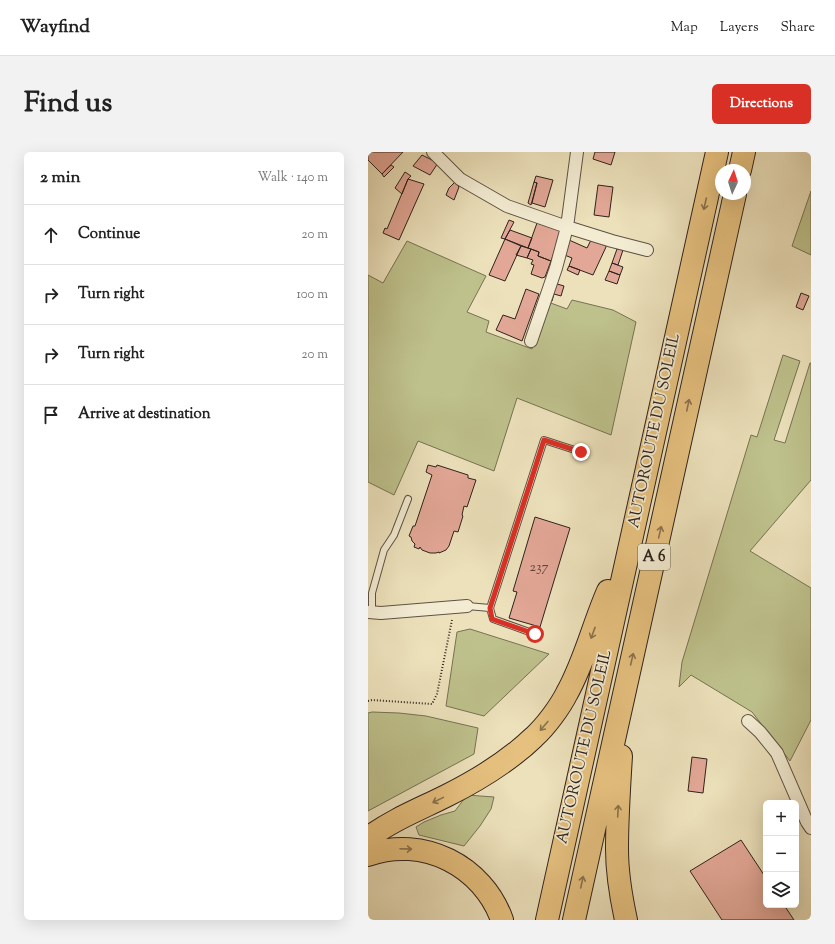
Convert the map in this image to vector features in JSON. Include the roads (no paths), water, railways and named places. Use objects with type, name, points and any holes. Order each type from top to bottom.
[{"type":"highway","name":"AUTOROUTE DU SOLEIL","points":[[547,920],[717,152]]},
{"type":"highway","points":[[741,164],[744,152]]},
{"type":"highway","name":"AUTOROUTE DU SOLEIL","points":[[574,920],[734,200]]},
{"type":"highway","points":[[368,838],[395,821],[448,795],[484,775],[517,752],[535,736],[550,718],[566,694],[580,668],[606,596],[631,539]]},
{"type":"highway","points":[[624,693],[617,822],[617,850],[626,920]]},
{"type":"highway","points":[[368,854],[386,850],[412,849],[430,852],[445,858],[469,872],[480,883],[489,894],[502,920]]},
{"type":"street","points":[[433,152],[460,179],[508,206],[612,241],[647,250]]},
{"type":"street","points":[[531,341],[556,268],[568,227],[577,152]]},
{"type":"street","points":[[370,612],[381,613],[467,606]]},
{"type":"street","points":[[748,721],[768,740],[777,753],[811,828]]},
{"type":"lane","points":[[535,634],[492,619],[490,608],[544,440],[581,452]]},
{"type":"lane","points":[[370,612],[372,593],[384,550],[394,535],[408,498]]},
{"type":"lane","points":[[467,606],[490,608]]}]
